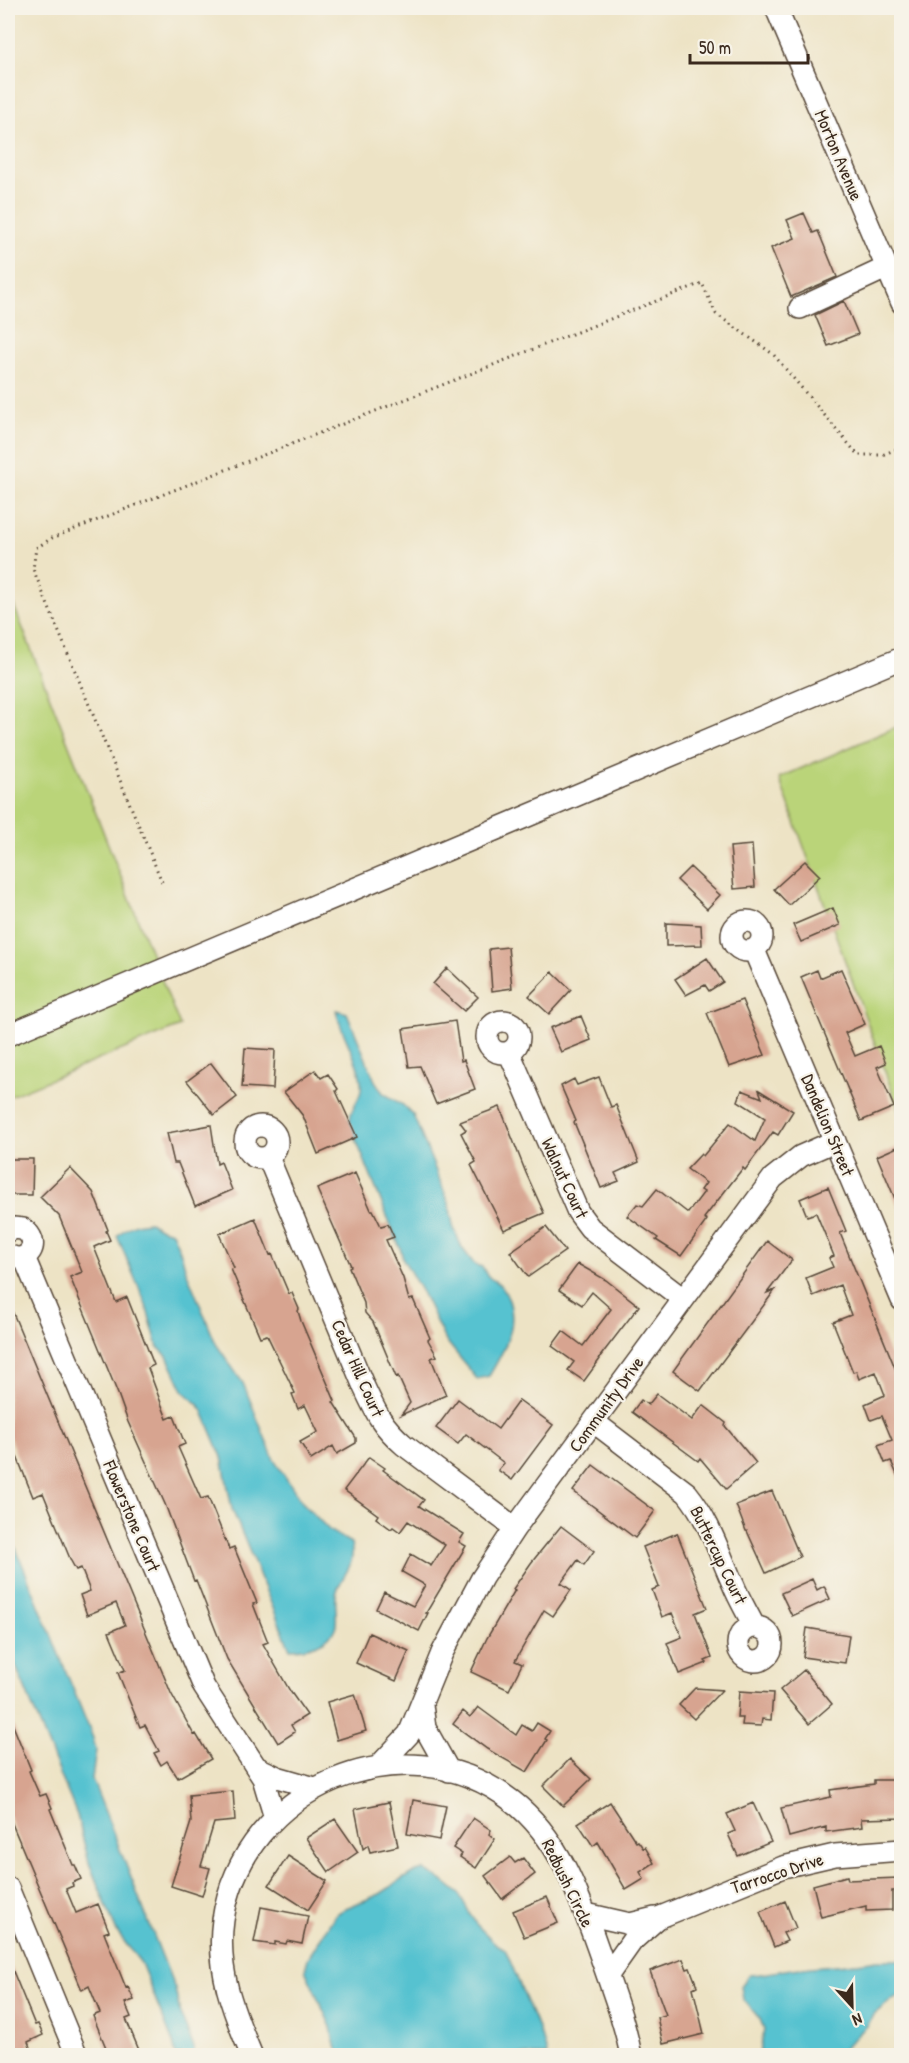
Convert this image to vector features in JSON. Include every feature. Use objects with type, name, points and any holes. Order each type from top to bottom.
[{"type":"street","name":"Morton Avenue","points":[[776,8],[901,302]]},
{"type":"street","points":[[800,308],[886,268]]},
{"type":"street","points":[[8,1035],[902,658]]},
{"type":"street","name":"Dandelion Street","points":[[754,950],[902,1300]]},
{"type":"street","name":"Walnut Court","points":[[509,1052],[578,1212],[590,1228],[683,1299]]},
{"type":"street","name":"Community Drive","points":[[379,1766],[409,1734],[442,1653],[482,1578],[515,1527],[773,1178],[801,1156],[835,1141]]},
{"type":"street","name":"Cedar Hill Court","points":[[268,1157],[379,1419],[404,1445],[515,1527]]},
{"type":"street","name":"Flowerstone Court","points":[[8,1231],[18,1227],[23,1228],[32,1236],[32,1248],[16,1256],[204,1687],[263,1778],[275,1818]]},
{"type":"street","name":"Buttercup Court","points":[[594,1422],[687,1493],[698,1506],[754,1626]]},
{"type":"street","points":[[422,1704],[425,1728],[449,1771]]},
{"type":"street","name":"Redbush Circle","points":[[252,2055],[235,2016],[224,1980],[221,1950],[226,1904],[239,1869],[260,1834],[302,1795],[344,1775],[379,1766],[400,1765],[434,1767],[474,1779],[499,1792],[535,1822],[553,1846],[586,1914],[621,2013],[631,2055]]},
{"type":"street","points":[[256,1767],[277,1777],[315,1788]]},
{"type":"street","name":"Tarrocco Drive","points":[[586,1914],[630,1924],[658,1918],[783,1867],[835,1855],[902,1850]]},
{"type":"street","points":[[8,1888],[78,2055]]},
{"type":"street","name":"Tarrocco Drive","points":[[608,1975],[632,1941],[658,1918]]},
{"type":"path","points":[[162,882],[33,569],[36,548],[52,538],[702,283],[716,314],[773,354],[858,455],[882,455],[902,447]]},
{"type":"green space","points":[[8,591],[180,1026],[8,1097]]},
{"type":"green space","points":[[901,725],[901,1116],[779,778]]},
{"type":"water","points":[[336,1010],[347,1013],[375,1081],[383,1093],[403,1105],[413,1115],[449,1203],[453,1226],[462,1248],[475,1265],[482,1267],[489,1277],[500,1285],[508,1297],[512,1320],[510,1332],[489,1376],[477,1379],[444,1338],[403,1259],[350,1125],[351,1113],[360,1093],[361,1081]]},
{"type":"water","points":[[150,1222],[161,1229],[172,1232],[216,1344],[243,1383],[274,1460],[302,1502],[330,1531],[351,1543],[351,1563],[336,1596],[335,1628],[322,1642],[303,1648],[290,1649],[232,1509],[222,1457],[202,1409],[183,1390],[167,1356],[158,1347],[145,1302],[117,1236],[132,1226]]},
{"type":"water","points":[[8,1529],[93,1738],[96,1750],[92,1779],[175,1989],[180,2013],[194,2048],[194,2055],[176,2055],[141,1963],[117,1932],[89,1863],[77,1815],[8,1647]]},
{"type":"water","points":[[424,1870],[459,1894],[476,1924],[495,1943],[505,1949],[547,2055],[340,2055],[331,2027],[305,1970],[308,1958],[335,1915],[380,1894],[412,1873]]},
{"type":"water","points":[[877,1960],[901,1960],[901,1995],[873,2015],[867,2026],[839,2055],[759,2055],[764,2030],[760,2019],[743,1999],[741,1986],[749,1975]]},
{"type":"building","points":[[804,213],[813,233],[818,231],[837,277],[791,297],[771,248],[795,238],[787,220]]},
{"type":"building","points":[[844,301],[858,334],[828,346],[815,315]]},
{"type":"building","points":[[752,845],[755,887],[734,889],[730,847]]},
{"type":"building","points":[[805,861],[820,876],[789,905],[774,889]]},
{"type":"building","points":[[690,867],[720,895],[707,909],[677,880]]},
{"type":"building","points":[[833,908],[840,925],[801,942],[793,925]]},
{"type":"building","points":[[666,923],[701,925],[702,945],[666,946]]},
{"type":"building","points":[[508,947],[512,988],[492,991],[489,949]]},
{"type":"building","points":[[707,958],[723,982],[709,991],[705,985],[686,995],[675,979]]},
{"type":"building","points":[[447,968],[478,997],[464,1011],[433,984]]},
{"type":"building","points":[[841,969],[865,1024],[845,1033],[855,1056],[879,1046],[886,1063],[877,1067],[894,1107],[861,1121],[801,977],[817,970],[820,978]]},
{"type":"building","points":[[552,972],[571,990],[549,1014],[529,996]]},
{"type":"building","points":[[742,1000],[765,1055],[729,1067],[707,1013]]},
{"type":"building","points":[[581,1016],[591,1040],[561,1052],[550,1028]]},
{"type":"building","points":[[455,1021],[461,1061],[464,1060],[475,1089],[436,1104],[420,1066],[409,1067],[403,1029]]},
{"type":"building","points":[[245,1048],[275,1050],[273,1089],[242,1087]]},
{"type":"building","points":[[211,1063],[237,1097],[214,1115],[187,1081]]},
{"type":"building","points":[[315,1070],[321,1078],[328,1074],[338,1089],[336,1091],[357,1137],[318,1154],[303,1116],[284,1092]]},
{"type":"building","points":[[599,1077],[611,1107],[616,1105],[639,1162],[615,1173],[619,1181],[601,1188],[561,1086],[574,1079],[577,1085]]},
{"type":"building","points":[[742,1090],[762,1098],[759,1090],[793,1111],[778,1135],[773,1132],[745,1170],[743,1168],[704,1218],[707,1220],[681,1256],[656,1240],[658,1238],[627,1216],[637,1204],[643,1206],[657,1189],[688,1213],[704,1192],[701,1190],[706,1183],[687,1169],[701,1154],[703,1156],[730,1123],[755,1141],[765,1118],[738,1101]]},
{"type":"building","points":[[500,1107],[544,1213],[504,1230],[471,1165],[476,1162],[461,1133],[466,1130],[460,1122]]},
{"type":"building","points":[[211,1125],[217,1164],[221,1162],[232,1190],[195,1206],[178,1163],[174,1163],[167,1133]]},
{"type":"building","points":[[902,1145],[902,1182],[901,1213],[877,1156]]},
{"type":"building","points":[[8,1159],[33,1159],[32,1195],[8,1195]]},
{"type":"building","points":[[70,1168],[93,1192],[110,1240],[94,1247],[116,1302],[127,1297],[154,1365],[148,1368],[167,1419],[174,1416],[185,1444],[178,1447],[201,1499],[208,1497],[229,1549],[234,1547],[257,1603],[253,1604],[268,1642],[263,1644],[290,1691],[307,1715],[291,1725],[295,1732],[278,1743],[227,1659],[70,1277],[82,1272],[59,1216],[40,1197]]},
{"type":"building","points":[[355,1173],[371,1210],[381,1226],[388,1224],[394,1237],[386,1240],[403,1278],[409,1300],[413,1299],[430,1338],[428,1340],[437,1356],[431,1358],[446,1395],[401,1415],[410,1403],[398,1376],[396,1377],[373,1322],[365,1313],[364,1303],[349,1267],[351,1266],[317,1189]]},
{"type":"building","points":[[828,1187],[846,1231],[840,1233],[902,1385],[902,1486],[891,1461],[885,1463],[878,1445],[892,1440],[882,1416],[871,1420],[865,1404],[885,1395],[876,1372],[859,1379],[856,1371],[853,1372],[833,1322],[851,1315],[840,1285],[813,1296],[806,1278],[833,1267],[829,1258],[834,1256],[816,1213],[807,1216],[800,1199]]},
{"type":"building","points":[[255,1218],[270,1255],[272,1254],[289,1294],[292,1293],[299,1309],[301,1321],[335,1401],[333,1402],[356,1438],[356,1443],[337,1454],[333,1446],[311,1460],[300,1442],[318,1432],[305,1405],[298,1409],[292,1394],[295,1393],[267,1335],[260,1337],[231,1269],[234,1268],[219,1234]]},
{"type":"building","points":[[546,1227],[565,1251],[528,1277],[510,1252]]},
{"type":"building","points":[[767,1241],[792,1260],[767,1293],[775,1290],[700,1391],[673,1371]]},
{"type":"building","points":[[578,1264],[606,1280],[639,1306],[584,1381],[568,1370],[574,1362],[552,1346],[563,1331],[583,1346],[611,1309],[592,1292],[582,1305],[559,1290]]},
{"type":"building","points":[[8,1301],[171,1693],[194,1735],[196,1734],[211,1759],[178,1778],[167,1761],[161,1765],[154,1753],[159,1751],[145,1725],[140,1727],[118,1673],[125,1670],[109,1632],[125,1625],[116,1603],[87,1615],[80,1595],[90,1591],[81,1568],[76,1570],[71,1561],[43,1493],[33,1497],[8,1434]]},
{"type":"building","points":[[657,1394],[692,1420],[703,1405],[726,1423],[725,1426],[756,1463],[726,1489],[700,1458],[698,1461],[632,1412],[641,1400],[648,1405]]},
{"type":"building","points":[[458,1399],[498,1429],[519,1400],[553,1425],[512,1480],[498,1470],[504,1463],[466,1434],[458,1444],[436,1428]]},
{"type":"building","points":[[369,1457],[424,1500],[419,1506],[464,1534],[459,1542],[466,1546],[426,1613],[428,1613],[419,1631],[376,1609],[384,1592],[413,1606],[425,1585],[402,1572],[411,1554],[431,1566],[445,1545],[408,1521],[400,1532],[393,1527],[391,1529],[376,1518],[378,1515],[344,1490]]},
{"type":"building","points":[[593,1465],[655,1511],[635,1538],[573,1491]]},
{"type":"building","points":[[772,1491],[800,1557],[766,1573],[736,1505]]},
{"type":"building","points":[[561,1526],[594,1551],[584,1565],[578,1560],[561,1583],[571,1590],[553,1616],[544,1610],[515,1661],[522,1664],[509,1690],[471,1672],[487,1638],[515,1590],[513,1589]]},
{"type":"building","points":[[677,1533],[707,1608],[695,1613],[712,1658],[705,1661],[707,1663],[679,1674],[667,1643],[682,1637],[672,1613],[662,1617],[652,1590],[659,1587],[643,1547]]},
{"type":"building","points":[[812,1579],[817,1590],[824,1586],[830,1599],[792,1616],[781,1593]]},
{"type":"building","points":[[807,1628],[849,1635],[845,1663],[803,1657]]},
{"type":"building","points":[[369,1633],[409,1651],[396,1681],[356,1663]]},
{"type":"building","points":[[804,1670],[832,1704],[809,1724],[780,1690]]},
{"type":"building","points":[[695,1688],[722,1690],[694,1719],[679,1705]]},
{"type":"building","points":[[739,1691],[773,1693],[771,1720],[762,1719],[761,1726],[742,1725],[743,1718],[737,1718]]},
{"type":"building","points":[[355,1694],[366,1731],[337,1740],[327,1702]]},
{"type":"building","points":[[478,1707],[516,1735],[522,1725],[532,1731],[537,1723],[550,1731],[527,1772],[487,1749],[453,1724],[463,1711],[470,1717]]},
{"type":"building","points":[[8,1713],[31,1770],[29,1771],[40,1796],[46,1794],[73,1865],[81,1879],[66,1889],[76,1913],[98,1904],[109,1931],[104,1933],[126,1988],[128,1987],[134,2000],[125,2003],[131,2017],[126,2019],[141,2055],[109,2055],[93,2016],[100,2013],[89,1986],[82,1990],[8,1814]]},
{"type":"building","points":[[570,1759],[591,1779],[563,1806],[543,1786]]},
{"type":"building","points":[[874,1780],[902,1780],[902,1818],[861,1819],[862,1827],[826,1832],[826,1827],[789,1837],[781,1808],[831,1797],[830,1790],[874,1784]]},
{"type":"building","points":[[233,1791],[235,1821],[214,1823],[201,1866],[210,1868],[202,1896],[171,1886],[191,1822],[189,1795]]},
{"type":"building","points":[[413,1800],[446,1806],[439,1840],[407,1834]]},
{"type":"building","points":[[389,1802],[398,1846],[370,1852],[368,1845],[363,1849],[355,1809]]},
{"type":"building","points":[[610,1802],[636,1842],[638,1841],[643,1848],[645,1847],[654,1863],[640,1872],[644,1879],[626,1890],[598,1842],[593,1846],[578,1823]]},
{"type":"building","points":[[753,1803],[771,1842],[738,1856],[728,1834],[735,1831],[727,1814]]},
{"type":"building","points":[[473,1818],[491,1830],[489,1834],[495,1839],[476,1868],[460,1857],[462,1854],[453,1848]]},
{"type":"building","points":[[335,1819],[358,1852],[329,1872],[306,1838]]},
{"type":"building","points":[[288,1856],[327,1881],[308,1910],[269,1885]]},
{"type":"building","points":[[510,1857],[515,1863],[523,1858],[535,1874],[502,1899],[485,1876]]},
{"type":"building","points":[[847,1876],[848,1880],[899,1878],[899,1891],[892,1891],[892,1910],[866,1911],[866,1906],[821,1917],[813,1885]]},
{"type":"building","points":[[547,1897],[558,1923],[524,1937],[513,1911]]},
{"type":"building","points":[[785,1901],[796,1928],[783,1933],[787,1941],[774,1947],[760,1912]]},
{"type":"building","points":[[261,1907],[308,1916],[302,1944],[287,1941],[286,1944],[275,1942],[275,1945],[254,1942]]},
{"type":"building","points":[[8,1959],[35,2025],[38,2024],[43,2035],[28,2042],[33,2055],[8,2055]]},
{"type":"building","points":[[683,1959],[687,1969],[690,1968],[697,1986],[693,1988],[704,2034],[663,2044],[657,2017],[666,2015],[650,1971]]}]
